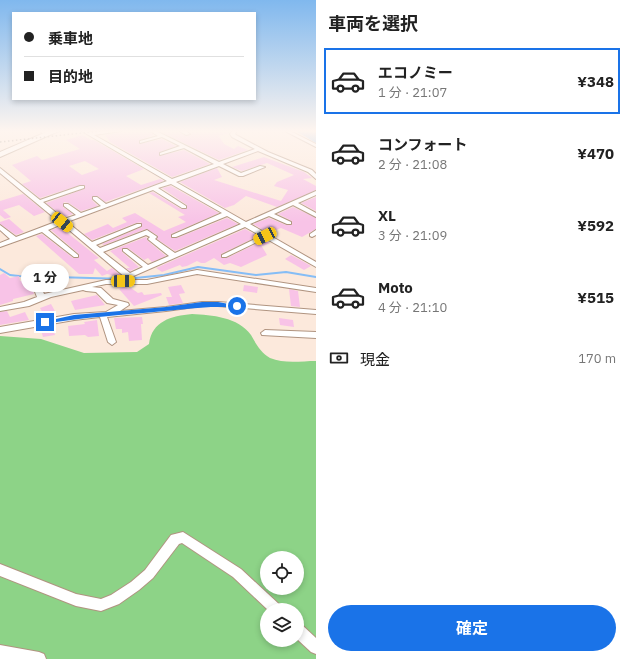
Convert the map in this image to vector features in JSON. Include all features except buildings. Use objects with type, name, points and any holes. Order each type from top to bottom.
[{"type":"street","points":[[135,161],[316,265]]},
{"type":"street","points":[[211,161],[243,175],[262,167]]},
{"type":"street","points":[[0,245],[230,161]]},
{"type":"street","points":[[286,161],[316,172]]},
{"type":"street","points":[[0,170],[99,251],[130,279]]},
{"type":"street","points":[[310,171],[316,177]]},
{"type":"street","points":[[38,202],[82,187]]},
{"type":"street","points":[[154,188],[184,207]]},
{"type":"street","points":[[130,279],[148,268],[316,193]]},
{"type":"street","points":[[94,198],[105,206]]},
{"type":"street","points":[[294,203],[316,215]]},
{"type":"street","points":[[66,205],[80,215]]},
{"type":"street","points":[[174,236],[226,214]]},
{"type":"street","points":[[270,214],[289,223]]},
{"type":"street","points":[[91,245],[139,225]]},
{"type":"street","points":[[0,227],[14,239]]},
{"type":"street","points":[[43,229],[76,256]]},
{"type":"street","points":[[99,251],[147,232],[174,256]]},
{"type":"street","points":[[224,256],[265,236]]},
{"type":"street","points":[[125,250],[148,268]]},
{"type":"street","points":[[0,309],[26,304],[42,297],[106,282],[130,279],[147,282],[197,272],[316,290]]},
{"type":"street","points":[[34,279],[42,297]]},
{"type":"street","points":[[82,288],[98,290],[110,301],[125,304],[104,315]]},
{"type":"street","points":[[0,330],[57,319],[218,304],[316,312]]},
{"type":"street","points":[[104,315],[112,342]]},
{"type":"street","points":[[265,333],[316,335]]},
{"type":"street","points":[[0,570],[76,600],[101,605],[115,600],[135,586],[149,574],[175,540],[183,537],[237,573],[269,603]]},
{"type":"street","points":[[304,636],[316,647]]},
{"type":"street","points":[[0,652],[39,659]]},
{"type":"green space","points":[[192,314],[224,318],[239,324],[246,329],[261,351],[270,358],[287,362],[316,361],[316,659],[0,659],[0,336],[41,339],[84,353],[137,352],[149,344],[151,336],[158,325],[177,316]]},
{"type":"waterway","points":[[0,269],[10,275],[19,276],[126,279],[164,275],[198,267],[256,275],[286,272],[316,277]]},
{"type":"route","points":[[45,322],[57,319],[166,309],[188,305],[218,304],[237,306]]}]
